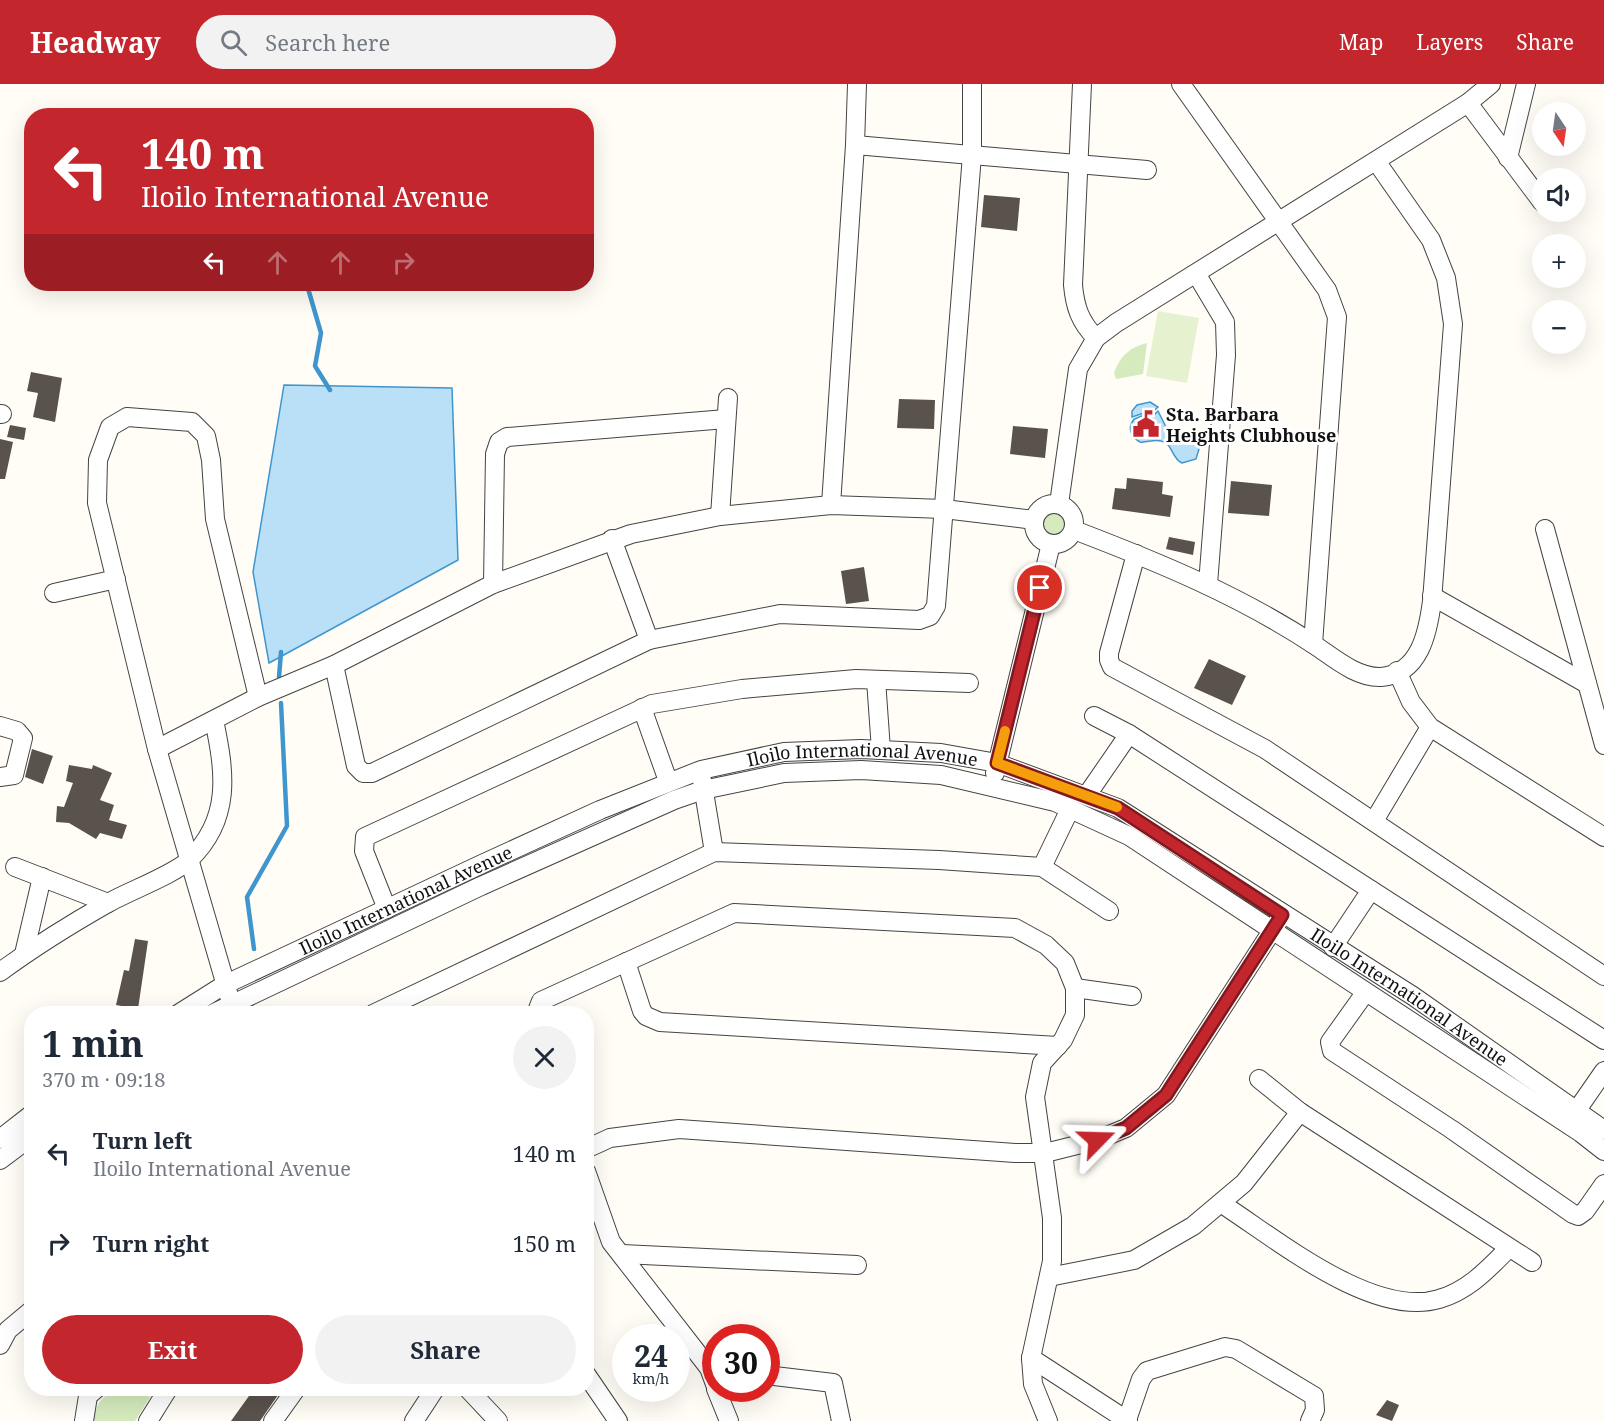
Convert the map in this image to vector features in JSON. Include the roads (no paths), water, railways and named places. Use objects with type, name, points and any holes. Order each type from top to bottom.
[{"type":"street","points":[[831,505],[857,84]]},
{"type":"street","points":[[334,665],[356,766],[363,773],[372,773],[650,640],[780,614],[919,620],[930,616],[936,606],[972,155],[972,84]]},
{"type":"street","points":[[1082,84],[1072,263],[1075,306],[1087,329],[1096,338]]},
{"type":"street","points":[[1181,84],[1281,221],[1327,290],[1337,317],[1313,644]]},
{"type":"street","points":[[1059,504],[1078,369],[1096,338],[1116,323],[1197,275],[1468,103],[1491,84]]},
{"type":"street","points":[[1508,158],[1526,84]]},
{"type":"street","points":[[1468,103],[1532,189]]},
{"type":"street","points":[[855,144],[1147,170]]},
{"type":"street","points":[[1074,530],[1208,584],[1313,644],[1348,668],[1380,677],[1397,671],[1416,658],[1428,631],[1432,596],[1453,324],[1446,278],[1431,240],[1376,161]]},
{"type":"street","points":[[1197,275],[1225,322],[1226,355],[1208,584]]},
{"type":"street","points":[[720,516],[728,398]]},
{"type":"street","points":[[232,1003],[224,985],[208,919],[188,861],[157,749],[97,503],[98,460],[110,427],[127,417],[192,422],[206,436],[211,460],[215,519],[258,698]]},
{"type":"street","points":[[493,584],[495,454],[499,442],[507,437],[726,419]]},
{"type":"street","points":[[1059,504],[1069,509],[1074,519],[1074,530],[1069,539],[1061,544],[1051,544],[1041,540],[1035,531],[1034,520],[1039,510],[1048,505],[1059,504]]},
{"type":"street","points":[[157,749],[258,698],[334,665],[493,584],[612,539],[720,516],[831,505],[944,509],[1034,520]]},
{"type":"street","points":[[1545,529],[1604,745]]},
{"type":"street","points":[[612,539],[650,640]]},
{"type":"street","points":[[992,787],[1051,544]]},
{"type":"street","points":[[1137,554],[1109,653],[1112,667],[1265,749],[1604,976]]},
{"type":"street","points":[[54,593],[116,579]]},
{"type":"street","points":[[1432,596],[1587,684]]},
{"type":"street","points":[[1397,671],[1411,702],[1430,726],[1604,837]]},
{"type":"street","points":[[876,680],[881,750]]},
{"type":"street","points":[[387,909],[364,851],[365,837],[652,704],[742,689],[876,680],[969,683]]},
{"type":"street","points":[[642,708],[668,781]]},
{"type":"street","points":[[1094,716],[1129,734],[1604,1040]]},
{"type":"street","points":[[0,972],[24,954],[108,903],[188,861],[209,834],[223,794],[224,765],[214,720]]},
{"type":"street","points":[[0,726],[18,731],[23,738],[14,775],[0,777]]},
{"type":"street","points":[[1374,821],[1430,726]]},
{"type":"street","points":[[1088,795],[1129,734]]},
{"type":"street","name":"Iloilo International Avenue","points":[[191,1006],[224,985],[668,781],[701,770],[784,752],[881,750],[941,753],[997,763],[1118,808],[1277,923],[1365,993],[1581,1133],[1604,1151]]},
{"type":"street","points":[[701,770],[714,852]]},
{"type":"street","name":"Iloilo International Avenue","points":[[227,1006],[578,842],[703,790],[784,773],[861,771],[941,775],[1055,802],[1129,836],[1277,923],[1333,947],[1413,996],[1604,1130]]},
{"type":"street","points":[[1042,867],[1070,809]]},
{"type":"street","points":[[390,1006],[714,852],[939,860],[1042,867],[1109,911]]},
{"type":"street","points":[[15,867],[108,903]]},
{"type":"street","points":[[24,954],[42,877]]},
{"type":"street","points":[[1333,947],[1371,890]]},
{"type":"street","points":[[539,1006],[541,1001],[734,913],[1015,927],[1046,945],[1065,963],[1075,988],[1075,1015],[1058,1046],[1042,1063],[1035,1097],[1045,1153],[1052,1218],[1052,1261],[1031,1358],[1033,1384],[1048,1421]]},
{"type":"street","points":[[594,1145],[610,1138],[679,1129],[885,1145],[1045,1153],[1097,1140],[1126,1128],[1166,1095],[1277,923]]},
{"type":"street","points":[[626,962],[642,1011],[646,1016],[660,1022],[1058,1046]]},
{"type":"street","points":[[1075,988],[1132,996]]},
{"type":"street","points":[[1365,993],[1330,1042],[1332,1051],[1451,1129],[1573,1214],[1578,1216],[1585,1211],[1604,1184]]},
{"type":"street","points":[[1576,1110],[1604,1071]]},
{"type":"street","points":[[1259,1079],[1300,1112],[1508,1249],[1532,1262]]},
{"type":"street","points":[[1049,1276],[1134,1260],[1193,1226],[1244,1184],[1300,1112]]},
{"type":"street","points":[[0,1139],[24,1120]]},
{"type":"street","points":[[0,1160],[24,1142]]},
{"type":"street","points":[[594,1194],[611,1242],[702,1355]]},
{"type":"street","points":[[1222,1204],[1322,1269],[1369,1294],[1398,1302],[1438,1300],[1478,1279],[1508,1249]]},
{"type":"street","points":[[622,1254],[857,1265]]},
{"type":"street","points":[[2,1334],[24,1316]]},
{"type":"street","points":[[1031,1358],[1127,1421],[1147,1371],[1225,1347],[1236,1349],[1314,1396],[1315,1410],[1310,1421]]},
{"type":"street","points":[[780,1377],[833,1383],[841,1421]]},
{"type":"street","points":[[594,1386],[618,1421]]},
{"type":"street","points":[[84,1421],[88,1396]]},
{"type":"street","points":[[148,1421],[164,1396]]},
{"type":"street","points":[[273,1421],[291,1396]]},
{"type":"street","points":[[414,1421],[430,1396]]},
{"type":"street","points":[[475,1396],[498,1421]]},
{"type":"street","points":[[722,1402],[729,1421]]},
{"type":"water","points":[[284,385],[452,388],[458,560],[269,663],[253,572]]},
{"type":"water","points":[[1150,402],[1158,407],[1151,413],[1132,417],[1132,411],[1137,405]]},
{"type":"water","points":[[1158,411],[1166,427],[1192,440],[1199,449],[1196,459],[1182,463],[1178,461],[1165,442],[1156,440],[1140,442],[1134,438],[1130,429],[1134,419],[1144,415],[1153,416]]},
{"type":"waterway","points":[[309,291],[321,333],[315,366],[330,390]]},
{"type":"waterway","points":[[279,677],[281,652]]},
{"type":"waterway","points":[[254,949],[247,897],[287,826],[281,703]]},
{"type":"place","name":"Sta. Barbara Heights Clubhouse","points":[[1146,424]]}]
